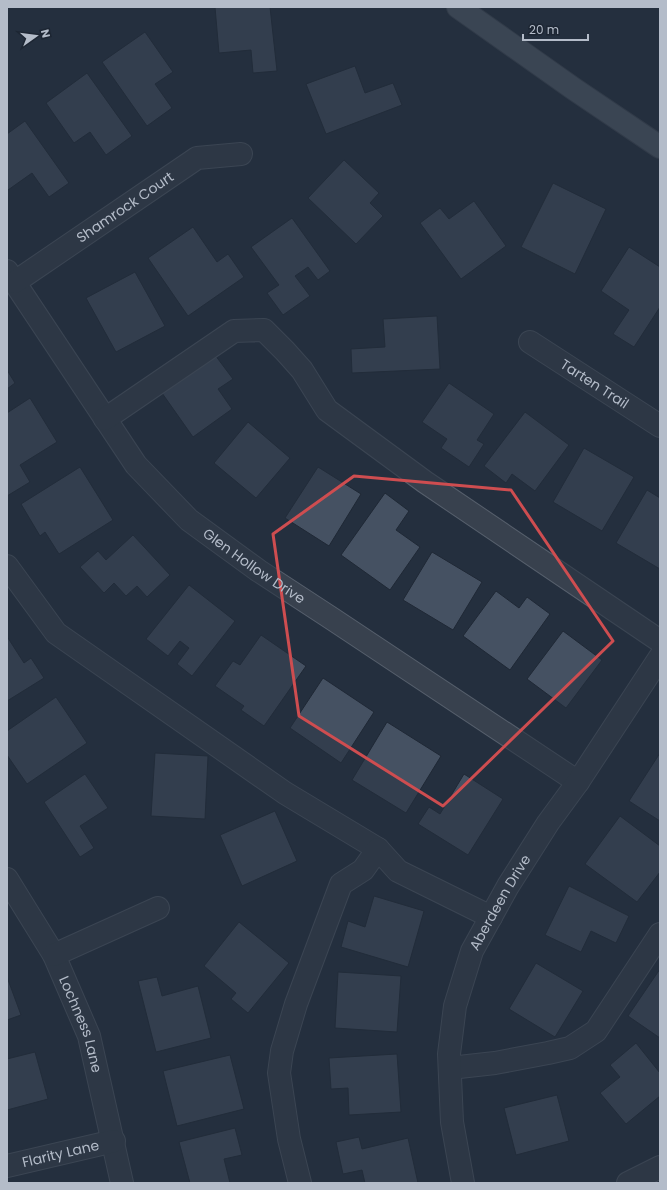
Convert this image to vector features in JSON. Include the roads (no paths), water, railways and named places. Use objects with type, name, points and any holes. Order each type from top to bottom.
[{"type":"main road","points":[[458,7],[574,89],[660,147]]},
{"type":"street","name":"Shamrock Court","points":[[11,276],[196,158],[241,154]]},
{"type":"street","name":"Glen Hollow Drive","points":[[11,276],[136,465],[189,520],[259,571],[578,782]]},
{"type":"street","points":[[105,419],[234,331],[264,330],[302,370],[327,410],[425,482],[660,640]]},
{"type":"street","name":"Tarten Trail","points":[[530,342],[660,426]]},
{"type":"street","points":[[7,566],[56,633],[286,793],[378,849],[398,871],[491,917]]},
{"type":"street","name":"Aberdeen Drive","points":[[463,1183],[452,1122],[449,1054],[455,1006],[472,951],[520,867],[548,823],[578,782],[660,657]]},
{"type":"street","points":[[300,1183],[289,1139],[279,1073],[282,1051],[296,1004],[341,884],[363,870],[378,849]]},
{"type":"street","name":"Lochness Lane","points":[[7,879],[54,955],[89,1036],[114,1141],[122,1183]]},
{"type":"street","points":[[54,955],[158,908]]},
{"type":"street","points":[[450,1068],[495,1063],[570,1048],[596,1031],[660,934]]},
{"type":"street","name":"Flarity Lane","points":[[7,1166],[114,1141]]},
{"type":"street","points":[[628,1183],[660,1167]]}]
